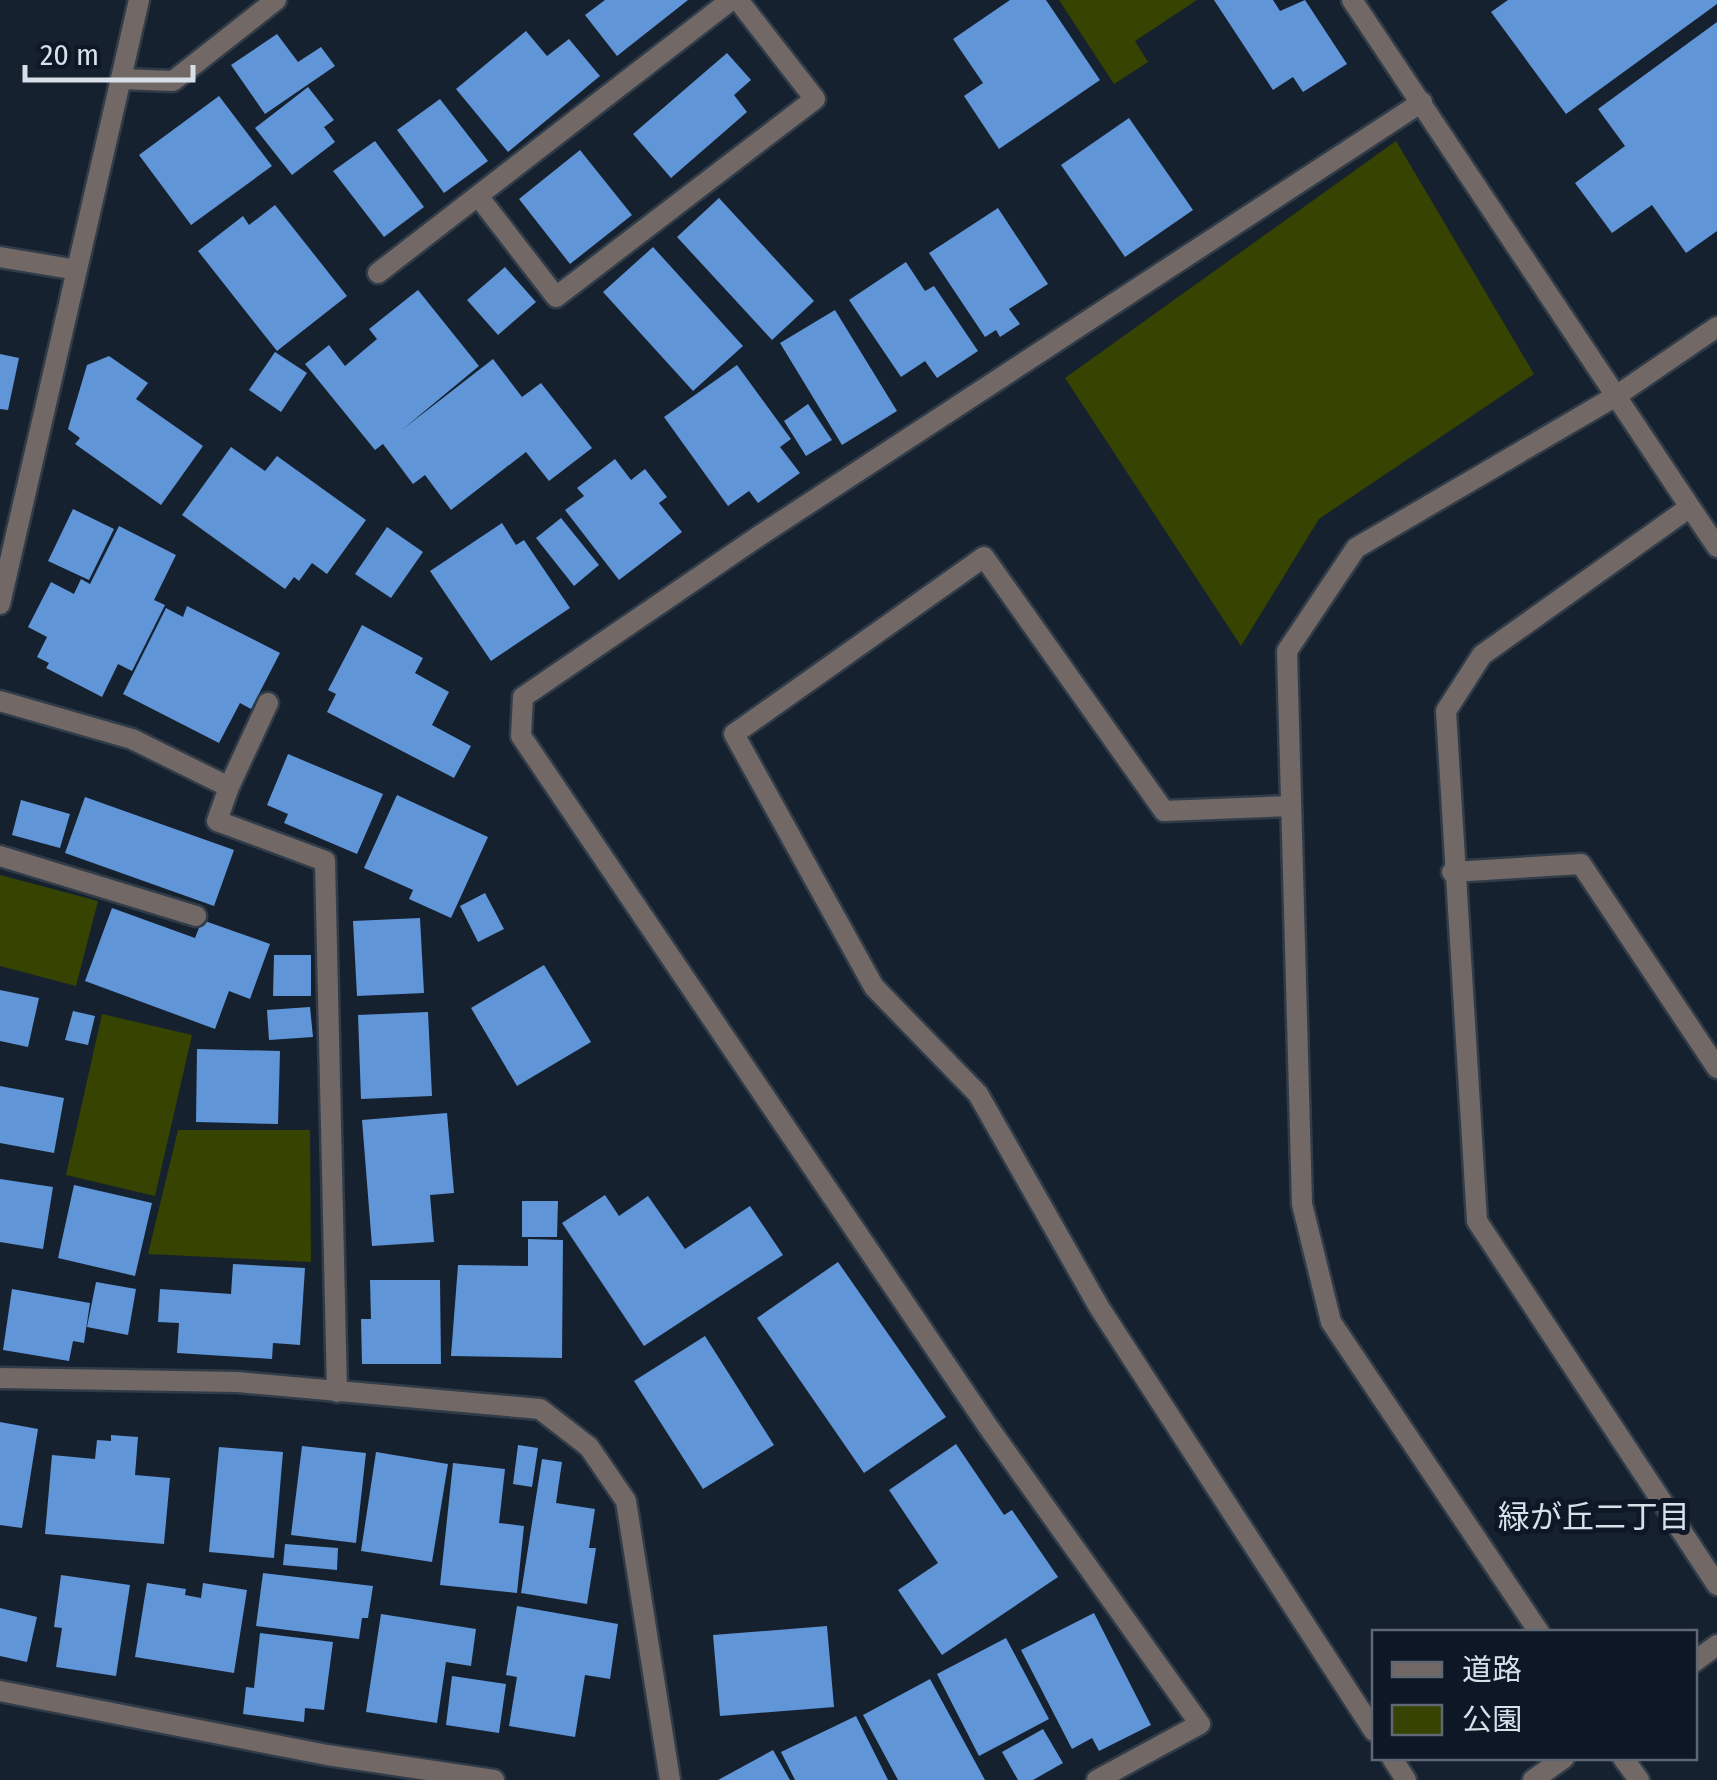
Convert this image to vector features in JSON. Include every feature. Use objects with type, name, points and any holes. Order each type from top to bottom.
[{"type":"street","points":[[0,604],[139,0]]},
{"type":"street","points":[[121,80],[173,81],[276,0]]},
{"type":"street","points":[[378,273],[478,196],[734,0],[814,99],[556,297],[478,196]]},
{"type":"street","points":[[1352,0],[1717,547]]},
{"type":"street","points":[[1097,1780],[1200,1724],[989,1428],[521,736],[523,697],[756,538],[1422,102]]},
{"type":"street","points":[[0,258],[77,270]]},
{"type":"street","points":[[1539,1630],[1331,1322],[1302,1204],[1288,651],[1356,548],[1616,396],[1717,327]]},
{"type":"street","points":[[1690,507],[1482,655],[1446,711],[1452,872],[1477,1221],[1717,1585]]},
{"type":"street","points":[[1291,806],[1164,811],[984,556],[734,734],[874,987],[978,1094],[1099,1307],[1372,1728]]},
{"type":"street","points":[[0,701],[132,738],[229,787]]},
{"type":"street","points":[[268,702],[217,821],[324,861],[337,1392]]},
{"type":"street","points":[[0,856],[196,916]]},
{"type":"street","points":[[1452,872],[1581,864],[1717,1068]]},
{"type":"street","points":[[0,1378],[237,1382],[540,1409],[589,1447],[626,1501],[670,1780]]},
{"type":"street","points":[[0,1692],[327,1755],[494,1780]]},
{"type":"street","points":[[1532,1780],[1561,1760]]},
{"type":"green space","points":[[1059,0],[1197,0],[1135,41],[1148,62],[1114,84]]},
{"type":"green space","points":[[1396,141],[1534,374],[1319,519],[1241,646],[1065,378]]},
{"type":"green space","points":[[0,875],[98,901],[76,986],[0,966]]},
{"type":"green space","points":[[102,1014],[192,1035],[155,1196],[66,1175]]},
{"type":"green space","points":[[178,1130],[310,1130],[311,1262],[148,1254]]},
{"type":"building","points":[[605,0],[688,0],[617,56],[585,15]]},
{"type":"building","points":[[1010,0],[1046,0],[1100,80],[999,149],[964,96],[983,83],[953,39]]},
{"type":"building","points":[[1214,0],[1273,0],[1280,11],[1305,0],[1347,64],[1303,92],[1293,77],[1273,90]]},
{"type":"building","points":[[1508,0],[1717,0],[1717,4],[1566,114],[1491,12]]},
{"type":"building","points":[[1717,22],[1717,231],[1686,253],[1652,205],[1612,233],[1575,183],[1625,146],[1598,109]]},
{"type":"building","points":[[526,31],[547,56],[569,39],[600,76],[508,152],[456,89]]},
{"type":"building","points":[[277,34],[298,62],[321,47],[335,66],[265,114],[231,65]]},
{"type":"building","points":[[727,53],[751,80],[734,95],[747,112],[671,178],[633,134]]},
{"type":"building","points":[[308,87],[334,120],[324,127],[335,142],[292,175],[255,128]]},
{"type":"building","points":[[219,96],[272,166],[191,225],[139,155]]},
{"type":"building","points":[[440,99],[488,161],[444,193],[397,130]]},
{"type":"building","points":[[1129,118],[1193,210],[1125,257],[1061,165]]},
{"type":"building","points":[[375,141],[424,207],[384,237],[333,171]]},
{"type":"building","points":[[580,150],[632,215],[570,264],[519,199]]},
{"type":"building","points":[[719,198],[814,301],[772,340],[677,237]]},
{"type":"building","points":[[275,205],[347,296],[277,351],[198,251],[243,216],[249,225]]},
{"type":"building","points":[[998,208],[1048,284],[1009,309],[1020,324],[1000,337],[996,330],[985,337],[929,253]]},
{"type":"building","points":[[653,247],[743,346],[693,391],[603,292]]},
{"type":"building","points":[[906,262],[925,291],[934,286],[978,351],[937,378],[925,361],[901,377],[849,300]]},
{"type":"building","points":[[505,267],[536,302],[498,335],[467,300]]},
{"type":"building","points":[[418,290],[479,366],[403,429],[493,359],[522,397],[541,383],[592,448],[549,481],[526,452],[451,510],[425,475],[413,484],[383,444],[375,450],[305,364],[329,345],[345,366],[377,339],[369,329]]},
{"type":"building","points":[[835,310],[897,411],[842,445],[780,343]]},
{"type":"building","points":[[275,352],[307,373],[281,412],[249,390]]},
{"type":"building","points":[[0,354],[19,358],[8,410],[0,409]]},
{"type":"building","points":[[109,356],[148,383],[136,399],[203,446],[161,505],[75,444],[80,438],[68,429],[87,365]]},
{"type":"building","points":[[737,365],[791,439],[780,447],[800,473],[758,503],[749,491],[728,506],[664,417]]},
{"type":"building","points":[[808,404],[832,440],[806,456],[784,421]]},
{"type":"building","points":[[231,447],[265,471],[277,456],[366,520],[327,574],[312,563],[299,581],[294,577],[285,589],[182,515]]},
{"type":"building","points":[[615,459],[631,480],[645,469],[667,497],[659,503],[682,532],[619,580],[565,510],[584,496],[577,488]]},
{"type":"building","points":[[73,509],[114,529],[89,580],[48,561]]},
{"type":"building","points":[[561,518],[599,565],[574,586],[536,538]]},
{"type":"building","points":[[502,523],[516,545],[524,540],[570,608],[491,661],[430,571]]},
{"type":"building","points":[[119,526],[176,555],[154,600],[165,605],[132,671],[118,664],[102,697],[46,668],[49,663],[37,657],[47,637],[28,627],[51,582],[74,594],[81,579],[90,584]]},
{"type":"building","points":[[387,527],[423,552],[391,598],[355,574]]},
{"type":"building","points":[[187,606],[280,653],[251,709],[240,703],[219,743],[123,694],[166,608],[183,617]]},
{"type":"building","points":[[362,625],[423,658],[415,673],[449,692],[432,725],[471,746],[454,778],[327,712],[336,694],[328,690]]},
{"type":"building","points":[[288,754],[383,794],[357,854],[284,823],[288,814],[267,805]]},
{"type":"building","points":[[397,795],[488,837],[451,918],[409,899],[413,890],[364,868]]},
{"type":"building","points":[[85,797],[234,850],[214,906],[65,853]]},
{"type":"building","points":[[21,800],[70,814],[60,848],[12,835]]},
{"type":"building","points":[[485,893],[504,929],[478,942],[460,906]]},
{"type":"building","points":[[112,908],[195,938],[202,920],[270,944],[250,999],[229,991],[215,1029],[85,981]]},
{"type":"building","points":[[420,918],[424,993],[357,996],[353,921]]},
{"type":"building","points":[[274,955],[311,955],[311,996],[273,996]]},
{"type":"building","points":[[544,965],[591,1042],[517,1086],[471,1008]]},
{"type":"building","points":[[0,990],[39,998],[28,1047],[0,1041]]},
{"type":"building","points":[[310,1007],[313,1037],[269,1040],[267,1010]]},
{"type":"building","points":[[73,1011],[95,1016],[88,1045],[65,1040]]},
{"type":"building","points":[[428,1012],[432,1096],[361,1099],[358,1015]]},
{"type":"building","points":[[197,1049],[280,1051],[278,1124],[196,1122]]},
{"type":"building","points":[[0,1086],[64,1098],[54,1153],[0,1143]]},
{"type":"building","points":[[447,1113],[454,1193],[430,1195],[434,1242],[372,1246],[362,1120]]},
{"type":"building","points":[[0,1179],[53,1187],[43,1249],[0,1242]]},
{"type":"building","points":[[74,1185],[152,1203],[135,1276],[58,1258]]},
{"type":"building","points":[[605,1195],[619,1216],[648,1196],[685,1249],[750,1206],[783,1255],[644,1346],[562,1223]]},
{"type":"building","points":[[522,1201],[558,1201],[557,1237],[522,1237]]},
{"type":"building","points":[[528,1239],[563,1240],[562,1358],[451,1356],[458,1265],[528,1266]]},
{"type":"building","points":[[838,1262],[946,1417],[864,1473],[757,1318]]},
{"type":"building","points":[[233,1264],[305,1268],[300,1345],[273,1343],[272,1359],[177,1353],[179,1323],[158,1322],[160,1289],[231,1294]]},
{"type":"building","points":[[370,1280],[440,1280],[441,1364],[362,1364],[361,1319],[371,1319]]},
{"type":"building","points":[[96,1282],[136,1289],[128,1335],[87,1327]]},
{"type":"building","points":[[12,1289],[90,1303],[84,1343],[73,1341],[69,1361],[3,1350]]},
{"type":"building","points":[[705,1336],[774,1445],[703,1489],[634,1381]]},
{"type":"building","points":[[0,1422],[38,1429],[22,1528],[0,1525]]},
{"type":"building","points":[[111,1435],[138,1437],[135,1475],[170,1478],[164,1544],[45,1534],[52,1455],[95,1459],[97,1440],[111,1441]]},
{"type":"building","points":[[956,1444],[1004,1515],[1012,1510],[1058,1577],[942,1655],[898,1590],[938,1563],[889,1490]]},
{"type":"building","points":[[518,1445],[538,1448],[532,1487],[513,1484]]},
{"type":"building","points":[[302,1446],[366,1453],[356,1543],[291,1535]]},
{"type":"building","points":[[219,1447],[283,1452],[274,1558],[209,1552]]},
{"type":"building","points":[[376,1452],[448,1464],[432,1562],[361,1551]]},
{"type":"building","points":[[542,1459],[562,1462],[556,1503],[595,1509],[589,1548],[596,1548],[587,1604],[521,1593]]},
{"type":"building","points":[[453,1463],[505,1469],[499,1523],[524,1526],[517,1593],[440,1585]]},
{"type":"building","points":[[285,1544],[338,1548],[337,1570],[283,1565]]},
{"type":"building","points":[[263,1573],[373,1586],[368,1618],[362,1618],[359,1639],[256,1626]]},
{"type":"building","points":[[61,1575],[130,1585],[116,1676],[56,1667],[62,1628],[54,1627]]},
{"type":"building","points":[[147,1583],[186,1589],[185,1595],[201,1598],[203,1583],[247,1590],[234,1673],[135,1657]]},
{"type":"building","points":[[517,1606],[618,1624],[610,1679],[585,1675],[575,1737],[509,1726],[517,1677],[506,1675]]},
{"type":"building","points":[[0,1608],[37,1617],[27,1662],[0,1656]]},
{"type":"building","points":[[1094,1613],[1151,1725],[1099,1751],[1092,1738],[1072,1749],[1021,1650]]},
{"type":"building","points":[[381,1614],[476,1629],[471,1666],[446,1662],[437,1723],[366,1712]]},
{"type":"building","points":[[827,1626],[834,1707],[720,1716],[713,1635]]},
{"type":"building","points":[[260,1633],[333,1642],[324,1710],[305,1708],[304,1722],[243,1714],[246,1687],[254,1688]]},
{"type":"building","points":[[1006,1638],[1049,1719],[979,1756],[937,1674]]},
{"type":"building","points":[[452,1676],[506,1684],[499,1733],[446,1725]]},
{"type":"building","points":[[930,1679],[985,1780],[898,1780],[863,1715]]},
{"type":"building","points":[[856,1716],[888,1780],[795,1780],[781,1752]]},
{"type":"building","points":[[1043,1729],[1063,1763],[1033,1780],[1018,1780],[1002,1752]]},
{"type":"building","points":[[773,1750],[790,1780],[718,1780]]},
{"type":"district","name":"緑が丘二丁目","points":[[1594,1517]]}]
